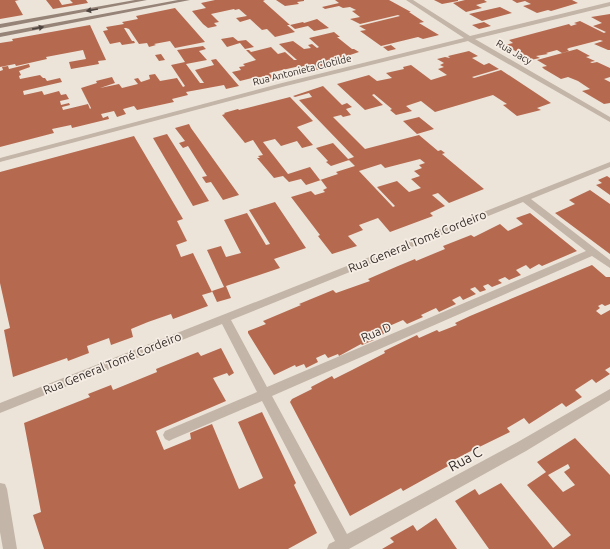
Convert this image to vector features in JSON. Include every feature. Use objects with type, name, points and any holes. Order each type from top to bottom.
[{"type":"street","points":[[0,26],[144,0]]},
{"type":"street","points":[[0,35],[187,0]]},
{"type":"street","name":"Rua Jacy","points":[[409,0],[470,39],[610,120]]},
{"type":"street","name":"Rua Antonieta Clotilde","points":[[0,160],[284,84],[610,4]]},
{"type":"street","name":"Rua General Tomé Cordeiro","points":[[0,408],[610,164]]},
{"type":"street","points":[[524,198],[610,265]]},
{"type":"street","name":"Rua D","points":[[169,435],[593,252]]},
{"type":"street","points":[[224,318],[265,394],[339,546]]},
{"type":"street","name":"Rua C","points":[[339,546],[521,447],[610,394]]},
{"type":"street","points":[[0,489],[10,549]]},
{"type":"building","points":[[0,0],[19,0],[15,1],[23,15],[0,19]]},
{"type":"building","points":[[46,0],[59,0],[62,5],[73,3],[70,0],[86,0],[88,3],[53,9]]},
{"type":"building","points":[[215,0],[265,0],[263,1],[290,25],[287,25],[295,32],[275,37],[267,29],[262,30],[250,19],[240,22],[236,18],[247,16],[239,9],[211,14],[219,22],[214,23],[217,26],[208,28],[192,11],[206,8],[201,3]]},
{"type":"building","points":[[276,0],[304,1],[297,2],[299,4],[285,6]]},
{"type":"building","points":[[335,0],[389,0],[411,12],[409,12],[424,22],[419,23],[439,35],[423,39],[418,37],[381,46],[360,31],[366,30],[359,26],[400,16],[398,15],[360,24],[350,19],[360,17],[352,11],[356,10],[350,7],[343,8],[339,6],[325,9],[322,7],[339,3]]},
{"type":"building","points":[[434,0],[458,0],[458,1],[442,4]]},
{"type":"building","points":[[465,0],[484,0],[487,2],[476,5],[482,8],[466,12],[453,3]]},
{"type":"building","points":[[512,0],[572,0],[578,3],[551,11],[548,10],[537,13],[523,6],[531,4],[525,1],[517,3]]},
{"type":"building","points":[[500,7],[512,13],[482,21],[469,14]]},
{"type":"building","points":[[175,8],[205,42],[175,48],[170,41],[154,44],[156,45],[149,47],[147,43],[139,44],[129,29],[124,28],[132,41],[135,43],[122,45],[120,42],[110,44],[103,31],[108,30],[106,27],[124,24],[122,22],[138,19],[136,16]]},
{"type":"building","points":[[610,14],[610,50],[594,44],[603,41],[600,40],[569,48],[567,49],[569,51],[562,53],[557,50],[546,53],[548,54],[536,56],[540,58],[531,60],[505,45],[513,43],[509,40],[569,24],[571,26],[580,21],[604,33],[606,32],[593,26],[602,23],[591,17]]},
{"type":"building","points":[[317,19],[329,28],[314,31],[308,26],[295,29],[290,25],[304,23]]},
{"type":"building","points":[[484,22],[491,26],[479,29],[472,25]]},
{"type":"building","points":[[90,25],[106,60],[98,61],[99,64],[71,69],[69,62],[86,59],[83,50],[46,57],[47,59],[16,66],[15,64],[0,67],[0,43],[13,41],[12,39]]},
{"type":"building","points":[[334,32],[340,37],[337,37],[352,49],[359,52],[332,61],[338,66],[306,72],[300,66],[269,73],[274,78],[260,81],[256,77],[240,81],[232,72],[241,70],[239,67],[245,66],[243,64],[256,60],[246,50],[251,52],[271,47],[278,54],[285,52],[294,60],[297,60],[279,44],[293,41],[304,49],[311,48],[308,45],[312,44],[317,48],[319,47],[309,38]]},
{"type":"building","points":[[233,37],[238,41],[246,40],[254,47],[245,49],[240,43],[227,47],[221,39]]},
{"type":"building","points":[[391,45],[396,49],[388,51],[383,47]]},
{"type":"building","points":[[203,46],[206,49],[199,51],[207,60],[186,64],[200,83],[204,83],[195,70],[214,65],[211,60],[216,59],[239,86],[226,89],[224,85],[186,92],[188,95],[172,99],[174,102],[137,110],[134,106],[123,109],[126,114],[117,117],[114,111],[101,114],[103,118],[108,116],[109,119],[72,128],[71,125],[52,129],[54,133],[0,147],[0,71],[3,70],[2,67],[8,66],[9,69],[29,64],[30,67],[19,71],[21,75],[19,76],[20,79],[40,75],[47,81],[60,78],[62,82],[23,91],[24,95],[42,91],[44,95],[59,91],[61,95],[66,94],[69,99],[60,101],[61,105],[69,103],[70,105],[62,107],[63,110],[88,104],[90,109],[91,108],[81,88],[97,83],[96,81],[112,77],[115,83],[100,88],[119,84],[122,88],[138,84],[134,79],[138,78],[141,82],[150,79],[149,75],[155,74],[160,81],[177,78],[183,87],[185,86],[171,65],[185,62],[177,50]]},
{"type":"building","points":[[577,49],[590,56],[586,57],[595,61],[590,62],[597,62],[610,68],[610,77],[604,79],[610,82],[610,103],[604,104],[582,91],[590,89],[578,81],[568,77],[561,79],[544,69],[542,67],[547,66],[537,60]]},
{"type":"building","points":[[469,51],[478,56],[472,58],[484,65],[489,63],[499,69],[472,77],[474,78],[501,70],[551,103],[537,108],[541,110],[517,116],[503,105],[507,104],[493,95],[435,112],[421,101],[406,106],[412,111],[396,115],[390,110],[392,109],[374,94],[372,95],[383,105],[365,110],[337,84],[369,75],[377,81],[392,78],[386,73],[404,69],[403,67],[411,65],[431,80],[447,75],[438,69],[444,67],[440,65],[444,63],[437,59],[445,57],[450,58],[448,56]]},
{"type":"building","points":[[161,54],[165,60],[159,61],[155,55]]},
{"type":"building","points":[[323,86],[342,105],[347,103],[352,107],[346,109],[351,115],[333,117],[365,149],[419,135],[438,151],[441,150],[445,153],[442,154],[484,189],[449,203],[438,193],[432,195],[445,206],[430,213],[433,216],[390,232],[378,218],[359,225],[363,230],[348,236],[357,246],[332,254],[318,236],[320,235],[291,197],[311,191],[315,195],[325,192],[323,190],[327,188],[321,180],[306,185],[301,179],[289,182],[283,176],[274,178],[257,158],[260,158],[258,156],[263,155],[253,140],[245,143],[222,115],[238,109],[290,97],[313,121],[297,127],[313,145],[302,148],[297,141],[281,146],[275,139],[263,142],[288,174],[310,167],[320,180],[338,174],[336,172],[355,166],[348,159],[354,157],[299,100],[312,97],[309,93],[295,97],[293,96]],"holes":[[[420,159],[425,163],[419,165],[422,168],[414,171],[420,176],[411,179],[421,188],[409,192],[397,181],[377,187],[395,206],[393,207],[359,171],[381,164],[385,168]]]},
{"type":"building","points":[[419,117],[434,129],[417,134],[403,121]]},
{"type":"building","points":[[189,124],[239,195],[223,200],[211,182],[206,183],[202,177],[207,176],[188,146],[183,148],[179,143],[185,141],[175,128]]},
{"type":"building","points":[[167,134],[209,201],[193,206],[153,138]]},
{"type":"building","points":[[134,136],[183,219],[177,221],[187,241],[176,245],[181,257],[193,253],[212,292],[202,295],[208,306],[173,319],[171,314],[148,322],[131,329],[133,337],[111,345],[109,338],[87,346],[89,353],[68,361],[67,358],[13,377],[4,330],[10,328],[0,283],[0,172]]},
{"type":"building","points":[[333,143],[349,160],[331,166],[326,162],[328,161],[316,148]]},
{"type":"building","points":[[607,176],[610,178],[610,195],[596,185],[602,183],[598,180]]},
{"type":"building","points":[[590,190],[610,204],[610,254],[555,213],[575,204],[569,200]]},
{"type":"building","points":[[275,202],[306,248],[274,259],[280,268],[226,286],[231,298],[217,302],[212,291],[224,287],[207,250],[221,246],[226,257],[241,253],[224,220],[247,213],[266,245],[270,244],[249,210]]},
{"type":"building","points":[[530,213],[577,251],[542,266],[539,264],[530,269],[526,265],[516,270],[521,275],[509,280],[505,277],[498,280],[502,283],[492,287],[488,284],[483,286],[486,290],[480,292],[475,287],[470,289],[476,294],[463,300],[460,296],[452,300],[456,304],[439,312],[436,308],[421,315],[423,317],[407,324],[403,320],[387,327],[391,331],[372,339],[374,340],[362,345],[361,344],[339,356],[338,354],[328,358],[325,354],[316,358],[318,362],[306,368],[304,364],[296,367],[295,365],[274,375],[248,333],[248,331],[266,324],[263,321],[301,305],[299,304],[333,290],[336,293],[370,281],[368,279],[415,259],[416,261],[445,249],[443,246],[471,235],[474,237],[500,224],[508,231],[523,224],[516,218]]},
{"type":"building","points":[[592,265],[606,277],[610,277],[610,304],[605,306],[602,304],[598,306],[600,308],[596,311],[601,315],[610,310],[610,367],[605,370],[610,374],[596,383],[592,379],[575,390],[582,397],[566,407],[562,403],[529,424],[524,418],[507,428],[510,432],[448,463],[450,465],[403,491],[401,488],[350,516],[290,402],[292,399],[312,389],[311,387],[332,376],[334,379],[385,353],[384,351],[417,335],[419,338],[437,330],[439,332],[457,325],[455,323],[470,316]]},
{"type":"building","points":[[221,348],[234,373],[229,376],[227,373],[213,378],[226,401],[156,431],[164,450],[191,439],[190,433],[212,424],[239,489],[263,478],[238,422],[262,412],[296,483],[294,485],[317,533],[288,549],[44,549],[33,515],[41,512],[24,423],[90,397],[88,394],[111,385],[113,390],[157,372],[156,369],[198,352],[201,356]]},
{"type":"building","points":[[575,438],[610,475],[610,549],[489,549],[455,501],[475,489],[479,495],[501,483],[553,548],[571,535],[527,485],[546,472],[537,462]],"holes":[[[568,464],[570,468],[564,472],[575,485],[563,492],[548,475]]]},
{"type":"building","points":[[436,518],[457,549],[382,549],[394,542],[390,538],[413,525],[417,531]]}]
